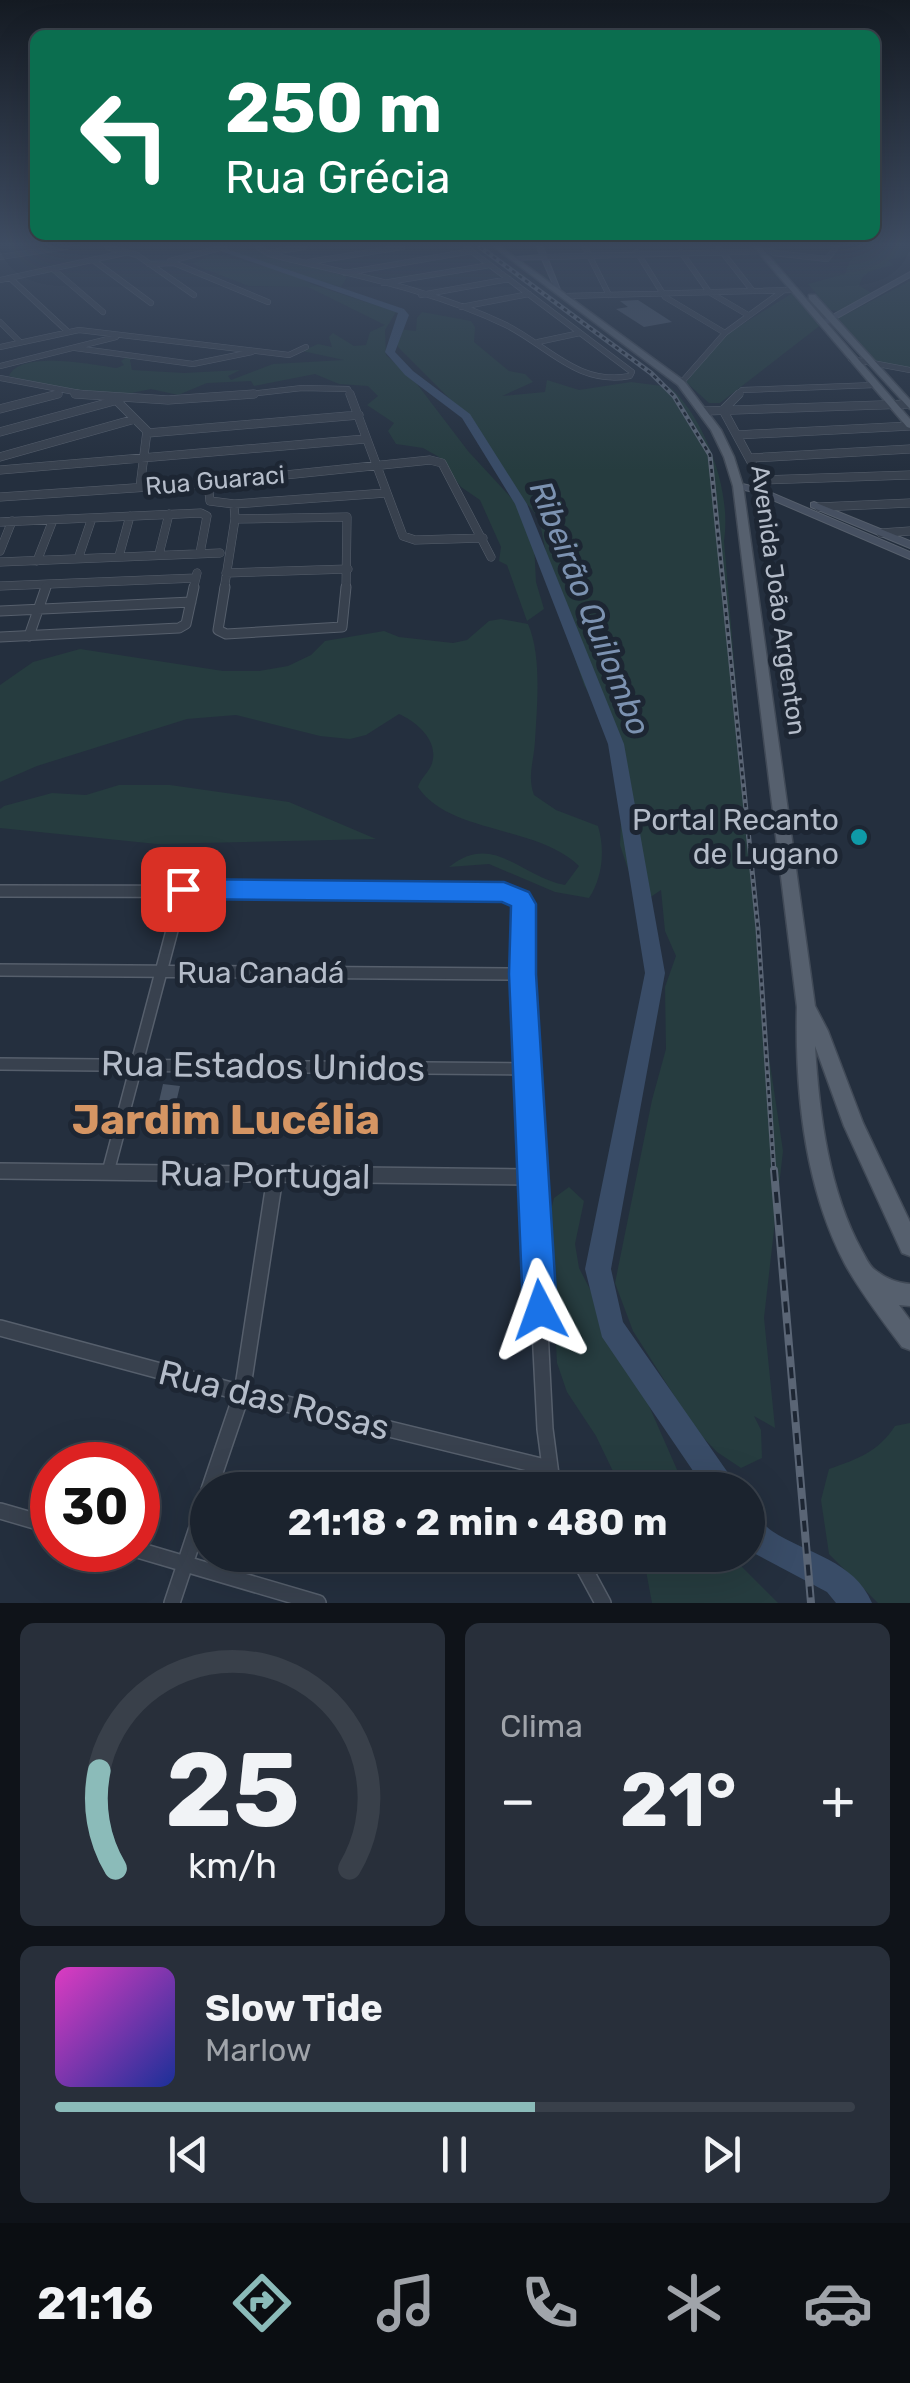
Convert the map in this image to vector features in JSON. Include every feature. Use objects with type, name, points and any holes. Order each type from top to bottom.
[{"type":"main road","name":"Avenida João Argenton","points":[[600,322],[681,382],[720,434],[738,488],[806,1007],[812,1094],[833,1211],[862,1274],[910,1338]]},
{"type":"main road","points":[[836,322],[910,405]]},
{"type":"main road","points":[[822,323],[910,425]]},
{"type":"main road","points":[[738,488],[759,485]]},
{"type":"main road","name":"Avenida João Argenton","points":[[806,1007],[819,1031],[854,1126],[910,1245]]},
{"type":"main road","points":[[862,1274],[892,1294],[910,1295]]},
{"type":"street","points":[[0,322],[20,342]]},
{"type":"street","points":[[57,322],[67,331]]},
{"type":"street","points":[[494,322],[538,342],[580,374],[611,380],[630,376],[632,372],[565,322]]},
{"type":"street","points":[[708,322],[725,333]]},
{"type":"street","points":[[681,382],[739,322]]},
{"type":"street","points":[[79,330],[98,324]]},
{"type":"street","points":[[0,348],[79,330],[289,355],[306,347]]},
{"type":"street","points":[[538,342],[580,333]]},
{"type":"street","points":[[0,366],[122,335]]},
{"type":"street","points":[[75,348],[194,364],[254,351]]},
{"type":"street","points":[[851,359],[910,370]]},
{"type":"street","points":[[668,372],[694,367]]},
{"type":"street","points":[[0,378],[59,393],[114,399],[191,400],[339,388],[352,392],[374,466],[403,536],[482,538],[491,557]]},
{"type":"street","points":[[0,387],[13,382]]},
{"type":"street","points":[[723,410],[742,390],[875,385]]},
{"type":"street","points":[[0,409],[59,393]]},
{"type":"street","points":[[114,399],[148,433]]},
{"type":"street","points":[[0,432],[114,399]]},
{"type":"street","points":[[705,411],[910,405]]},
{"type":"street","points":[[723,410],[751,458],[759,485],[909,553]]},
{"type":"street","points":[[148,433],[359,415]]},
{"type":"street","points":[[0,457],[135,419]]},
{"type":"street","points":[[737,435],[910,425]]},
{"type":"street","points":[[140,486],[148,433]]},
{"type":"street","points":[[0,470],[365,439]]},
{"type":"street","points":[[751,458],[910,450]]},
{"type":"street","name":"Rua Guaraci","points":[[0,498],[208,483],[430,460],[442,464],[482,538]]},
{"type":"street","points":[[759,485],[910,475]]},
{"type":"street","points":[[208,483],[210,501],[234,504],[386,493]]},
{"type":"street","points":[[759,485],[881,533],[909,553]]},
{"type":"street","points":[[819,507],[910,503]]},
{"type":"street","points":[[234,504],[218,630],[226,634],[342,627],[348,569],[347,517],[235,519]]},
{"type":"street","points":[[159,554],[168,514]]},
{"type":"street","points":[[0,522],[168,514],[208,516],[200,553]]},
{"type":"street","points":[[120,556],[130,516]]},
{"type":"street","points":[[78,558],[92,518]]},
{"type":"street","points":[[36,560],[52,520]]},
{"type":"street","points":[[0,551],[12,522]]},
{"type":"street","points":[[881,533],[910,532]]},
{"type":"street","points":[[0,562],[220,553]]},
{"type":"street","points":[[226,573],[348,569]]},
{"type":"street","points":[[0,586],[196,575],[186,624],[179,628],[0,637]]},
{"type":"street","points":[[29,636],[47,585]]},
{"type":"street","points":[[0,611],[191,602]]},
{"type":"street","points":[[108,1172],[183,889]]},
{"type":"street","points":[[0,890],[504,892],[524,904],[522,974],[531,1177],[550,1472]]},
{"type":"street","name":"Rua Canadá","points":[[0,970],[522,974]]},
{"type":"street","name":"Rua Estados Unidos","points":[[0,1064],[527,1068]]},
{"type":"street","name":"Rua Portugal","points":[[0,1171],[531,1177]]},
{"type":"street","points":[[215,1472],[242,1394],[275,1177]]},
{"type":"street","name":"Rua das Rosas","points":[[0,1328],[242,1394],[549,1468]]},
{"type":"street","points":[[0,1511],[30,1520]]},
{"type":"street","points":[[172,1603],[190,1545]]},
{"type":"street","points":[[160,1556],[318,1603]]},
{"type":"street","points":[[586,1572],[603,1603]]},
{"type":"green space","points":[[379,322],[390,322],[385,330],[386,355],[417,384],[468,451],[527,515],[534,542],[536,582],[544,609],[527,621],[507,565],[499,561],[501,547],[480,500],[461,487],[439,457],[423,448],[396,444],[388,431],[394,423],[367,405],[378,396],[368,386],[339,384],[315,374],[254,386],[251,381],[207,383],[178,395],[151,389],[127,394],[63,391],[9,376],[27,363],[73,362],[117,368],[124,365],[121,361],[127,357],[135,357],[130,360],[132,370],[240,370],[228,376],[231,380],[273,364],[344,360],[302,351],[318,344],[332,347],[329,337],[333,333],[354,346],[366,345],[370,332],[385,325]]},
{"type":"green space","points":[[417,322],[472,322],[474,342],[509,371],[525,374],[533,382],[502,396],[545,392],[547,380],[579,390],[631,382],[670,387],[694,417],[713,456],[724,499],[724,541],[765,1030],[783,1151],[764,1318],[775,1428],[754,1416],[761,1430],[762,1458],[741,1468],[717,1452],[696,1430],[633,1331],[615,1283],[666,1049],[665,987],[676,956],[665,931],[661,890],[649,898],[635,890],[620,845],[621,821],[627,805],[625,781],[609,730],[584,685],[556,603],[539,518],[510,484],[461,410],[398,347],[397,329],[416,331]]},
{"type":"green space","points":[[747,322],[822,324],[720,403],[709,403],[686,382],[724,336]]},
{"type":"green space","points":[[840,322],[910,322],[910,368],[876,362]]},
{"type":"green space","points":[[489,621],[528,624],[535,651],[537,697],[531,775],[534,795],[556,810],[598,826],[601,863],[589,898],[555,892],[489,864],[449,867],[465,857],[493,855],[565,885],[579,866],[540,843],[471,822],[432,802],[418,787],[431,766],[430,741],[420,728],[399,714],[366,735],[350,739],[320,736],[236,715],[187,719],[37,766],[0,782],[0,685],[33,662],[80,649],[223,671],[259,671],[288,666],[311,655],[325,641],[384,631],[399,637],[453,643],[467,640]]},
{"type":"green space","points":[[119,785],[170,785],[289,802],[376,839],[157,844],[0,828],[0,809],[4,806],[52,793],[86,795]]},
{"type":"green space","points":[[569,1187],[584,1201],[575,1244],[579,1268],[642,1390],[678,1472],[613,1472],[596,1436],[567,1392],[557,1363],[549,1218],[554,1198]]},
{"type":"green space","points":[[910,1423],[910,1603],[878,1603],[829,1554],[821,1500],[829,1469],[866,1454],[895,1426]]},
{"type":"green space","points":[[646,1572],[747,1572],[778,1603],[652,1603]]},
{"type":"building","points":[[636,322],[672,322],[644,327]]},
{"type":"building","points":[[163,1084],[180,1086],[168,1136],[151,1136]]},
{"type":"waterway","name":"Ribeirão Quilombo","points":[[401,322],[390,352],[409,373],[466,416],[521,504],[616,744],[655,973],[598,1269],[611,1328],[711,1472]]},
{"type":"waterway","name":"Ribeirão Quilombo","points":[[765,1543],[838,1581],[856,1603]]},
{"type":"railway","points":[[582,322],[651,373],[674,396],[710,455],[758,929],[774,1173]]},
{"type":"railway","points":[[774,1170],[811,1603]]},
{"type":"place","name":"Portal Recanto de Lugano","points":[[859,837]]},
{"type":"district","name":"Jardim Lucélia","points":[[226,1119]]},
{"type":"route","points":[[183,889],[504,892],[520,899],[524,904],[522,974],[540,1310]]}]
